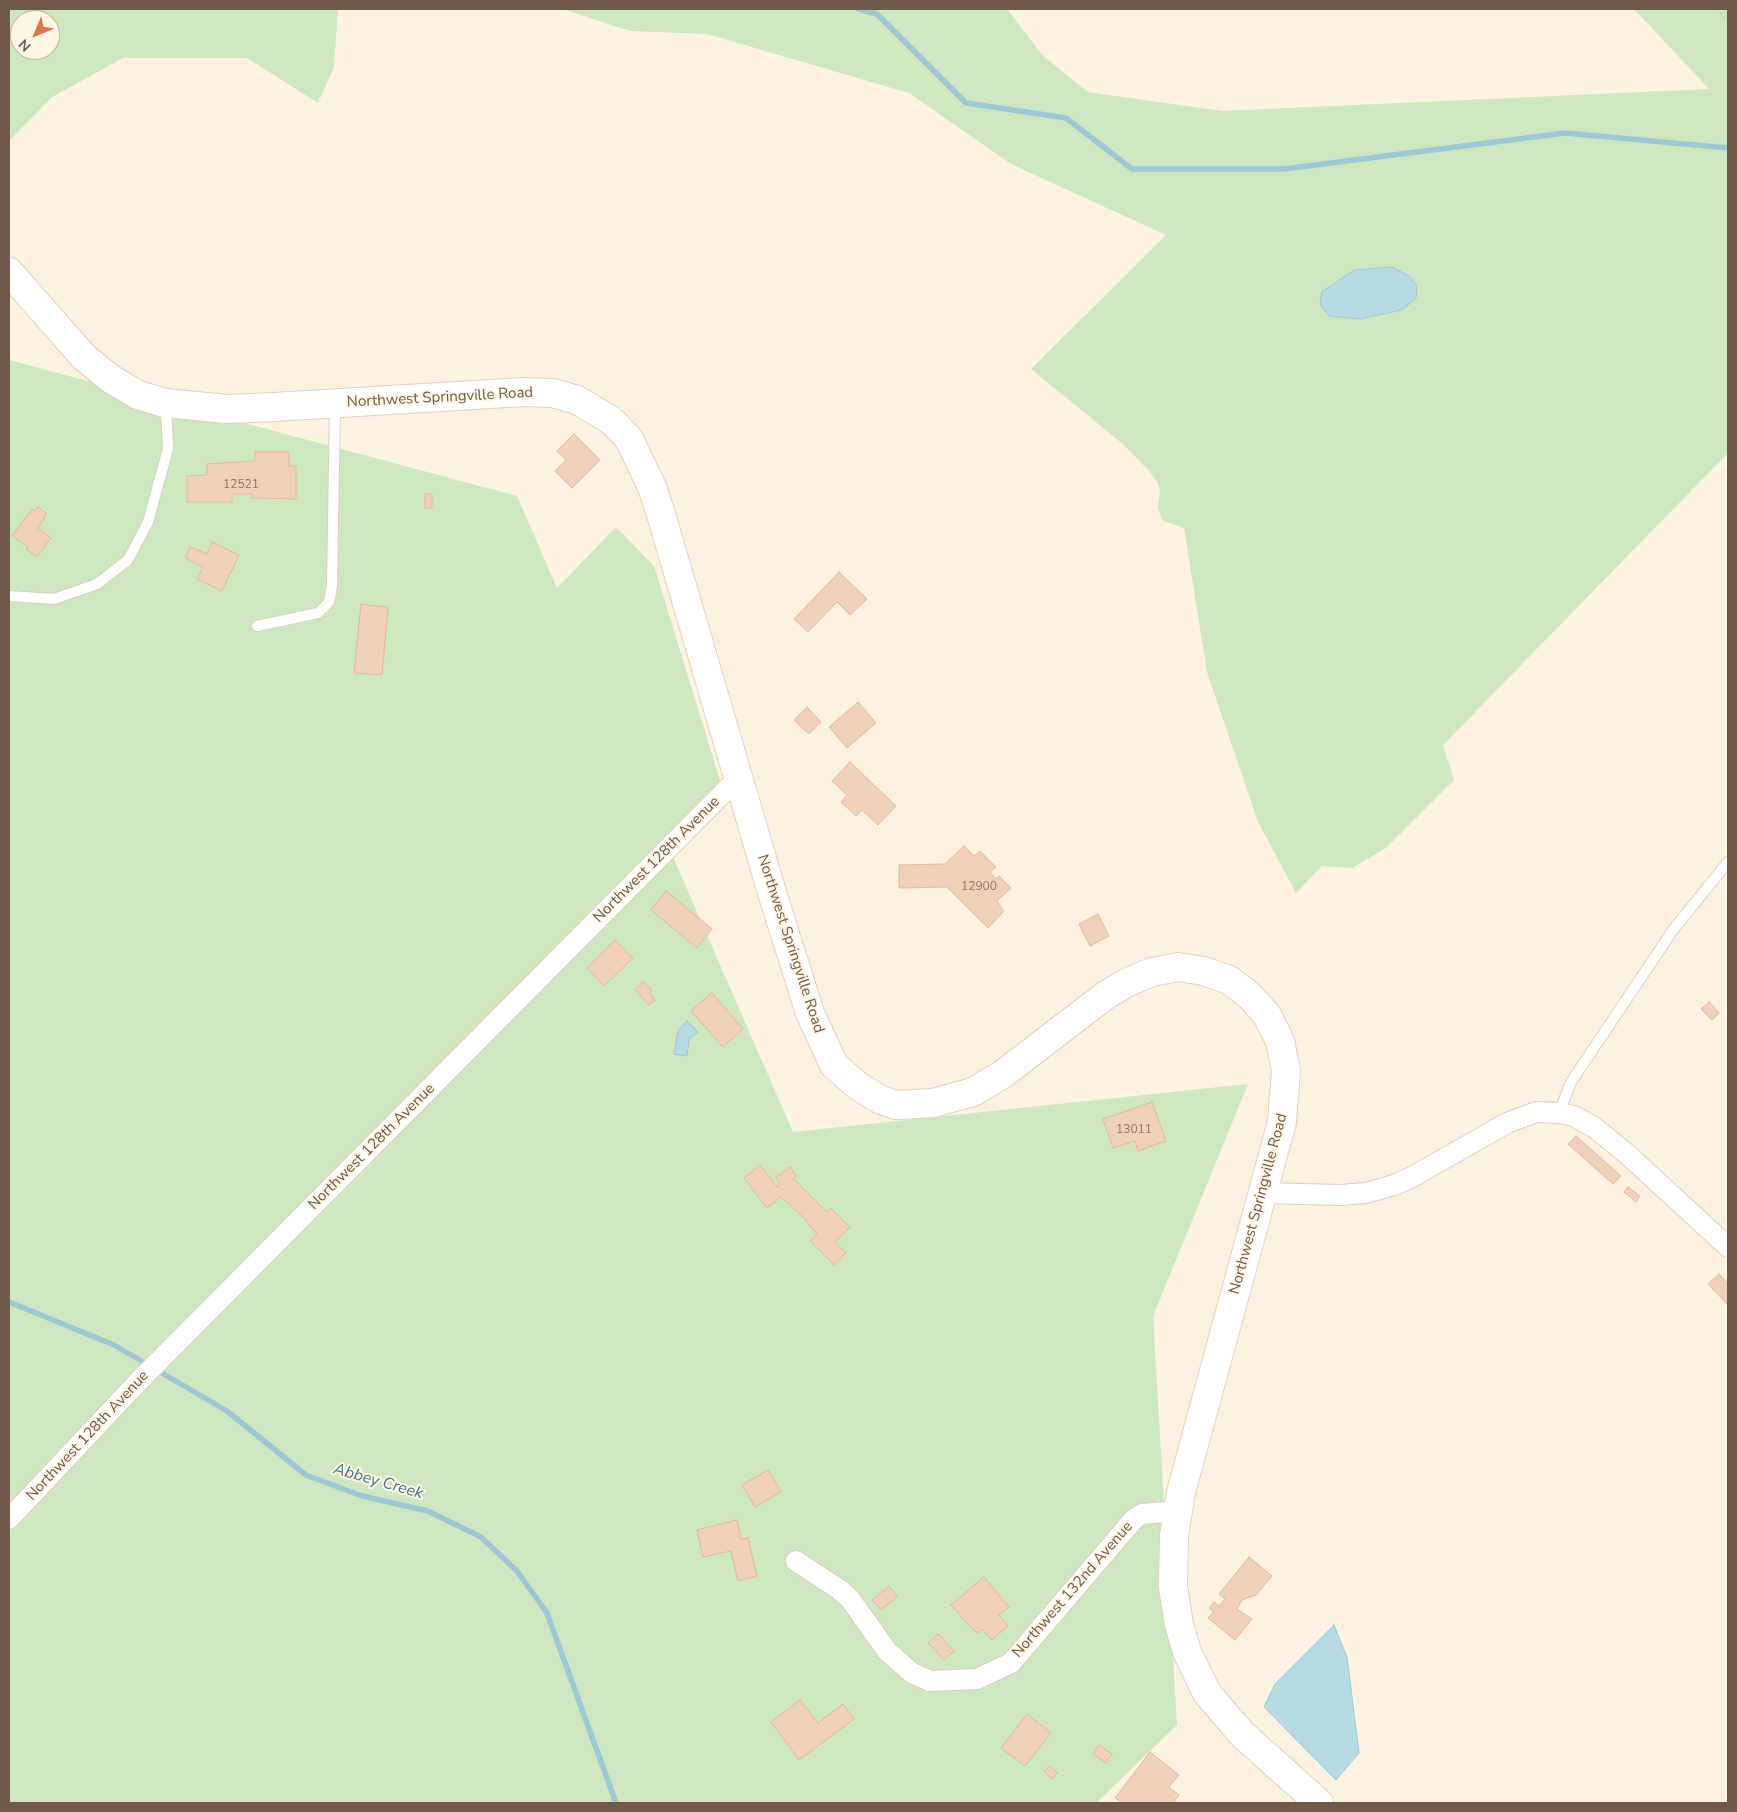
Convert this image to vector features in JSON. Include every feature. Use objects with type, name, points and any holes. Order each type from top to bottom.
[{"type":"street","name":"Northwest Springville Road","points":[[9,272],[84,357],[118,383],[138,395],[166,403],[227,409],[524,392],[553,393],[577,400],[612,420],[629,439],[652,487],[812,1020],[834,1065],[858,1086],[882,1100],[896,1104],[933,1103],[973,1092],[1003,1074],[1106,995],[1128,982],[1152,972],[1178,967],[1204,971],[1229,980],[1249,995],[1267,1015],[1280,1041],[1286,1070],[1286,1096],[1282,1122],[1199,1423],[1178,1511],[1174,1536],[1173,1587],[1179,1624],[1192,1666],[1207,1693],[1228,1719],[1263,1754],[1319,1803]]},
{"type":"street","name":"Northwest 128th Avenue","points":[[9,1519],[136,1384],[738,778]]},
{"type":"street","points":[[1263,1193],[1341,1195],[1376,1190],[1412,1177],[1507,1123],[1536,1112],[1559,1113],[1574,1116],[1601,1133],[1627,1154],[1728,1247]]},
{"type":"street","name":"Northwest 132nd Avenue","points":[[796,1561],[840,1590],[850,1600],[887,1651],[912,1672],[930,1681],[951,1682],[977,1679],[1000,1670],[1011,1662],[1134,1519],[1142,1514],[1178,1511]]},
{"type":"lane","points":[[9,596],[54,599],[97,584],[128,560],[148,522],[168,449],[166,403]]},
{"type":"lane","points":[[257,626],[318,613],[328,602],[332,586],[335,404]]},
{"type":"lane","points":[[1559,1113],[1572,1082],[1673,930],[1728,862]]},
{"type":"path","points":[[1718,9],[1728,22]]},
{"type":"green space","points":[[9,9],[338,9],[334,67],[318,103],[247,58],[123,58],[52,97],[9,141]]},
{"type":"green space","points":[[563,9],[1007,9],[1043,56],[1088,92],[1222,111],[1709,89],[1634,9],[1728,9],[1728,453],[1443,745],[1454,780],[1386,848],[1352,868],[1322,866],[1296,893],[1258,822],[1207,672],[1184,528],[1162,520],[1158,508],[1160,492],[1158,483],[1124,445],[1031,369],[1166,235],[1011,164],[909,93],[707,34],[630,31]]},
{"type":"green space","points":[[9,360],[517,496],[557,588],[616,527],[654,566],[721,784],[666,841],[793,1132],[1248,1084],[1153,1316],[1177,1725],[1096,1803],[9,1803]]},
{"type":"water","points":[[1392,267],[1409,276],[1417,286],[1416,298],[1402,310],[1360,319],[1329,316],[1320,304],[1322,292],[1354,270]]},
{"type":"water","points":[[687,1021],[698,1032],[689,1039],[687,1056],[674,1054],[678,1031]]},
{"type":"water","points":[[1334,1625],[1347,1657],[1359,1753],[1336,1780],[1264,1707],[1275,1684]]},
{"type":"building","points":[[574,434],[600,460],[572,488],[555,471],[566,460],[557,451]]},
{"type":"building","points":[[255,452],[289,452],[289,466],[296,466],[296,499],[252,498],[252,494],[232,494],[232,502],[187,502],[187,476],[207,475],[207,464],[255,461]]},
{"type":"building","points":[[425,494],[432,494],[432,508],[425,508]]},
{"type":"building","points":[[38,507],[47,514],[38,528],[51,538],[37,557],[26,549],[28,547],[12,536],[32,509],[35,511]]},
{"type":"building","points":[[212,542],[239,555],[222,591],[197,579],[203,567],[185,558],[190,547],[207,554]]},
{"type":"building","points":[[839,572],[867,599],[850,615],[837,602],[808,632],[794,619]]},
{"type":"building","points":[[361,604],[388,607],[382,675],[354,673]]},
{"type":"building","points":[[858,702],[876,723],[847,748],[829,727]]},
{"type":"building","points":[[807,707],[821,722],[809,734],[794,720]]},
{"type":"building","points":[[850,762],[896,806],[878,825],[862,810],[856,816],[841,802],[847,795],[832,781]]},
{"type":"building","points":[[964,846],[974,856],[980,851],[996,867],[990,872],[996,879],[999,876],[1011,888],[997,901],[1004,911],[988,928],[947,887],[899,888],[899,865],[945,864]]},
{"type":"building","points":[[666,891],[712,929],[697,948],[651,910]]},
{"type":"building","points":[[1098,914],[1109,936],[1090,946],[1079,924]]},
{"type":"building","points":[[615,940],[633,958],[604,986],[587,968]]},
{"type":"building","points":[[643,982],[652,990],[649,993],[655,1000],[649,1005],[635,990]]},
{"type":"building","points":[[712,993],[743,1029],[723,1047],[691,1011]]},
{"type":"building","points":[[1709,1002],[1719,1013],[1712,1020],[1701,1009]]},
{"type":"building","points":[[1152,1102],[1166,1141],[1138,1151],[1135,1141],[1113,1148],[1103,1119]]},
{"type":"building","points":[[1576,1136],[1621,1176],[1613,1184],[1568,1144]]},
{"type":"building","points":[[760,1165],[777,1187],[780,1184],[776,1177],[790,1167],[796,1176],[793,1178],[827,1212],[831,1208],[850,1227],[835,1242],[846,1253],[834,1265],[810,1241],[817,1234],[803,1217],[781,1197],[767,1208],[744,1178]]},
{"type":"building","points":[[1628,1187],[1640,1196],[1636,1202],[1624,1192]]},
{"type":"building","points":[[1719,1274],[1728,1284],[1728,1305],[1708,1284]]},
{"type":"building","points":[[768,1470],[781,1492],[755,1507],[742,1485]]},
{"type":"building","points":[[737,1520],[741,1539],[748,1538],[757,1576],[738,1581],[731,1551],[703,1557],[697,1530]]},
{"type":"building","points":[[1249,1557],[1272,1576],[1256,1595],[1242,1600],[1237,1609],[1252,1619],[1235,1640],[1208,1618],[1214,1612],[1209,1608],[1214,1602],[1219,1606],[1225,1599],[1219,1594]]},
{"type":"building","points":[[984,1577],[1009,1607],[999,1615],[1008,1626],[992,1640],[982,1629],[978,1633],[972,1629],[951,1605]]},
{"type":"building","points":[[889,1586],[897,1597],[881,1610],[872,1600]]},
{"type":"building","points":[[938,1634],[954,1651],[944,1660],[928,1643]]},
{"type":"building","points":[[800,1700],[818,1723],[843,1704],[854,1719],[799,1760],[771,1722]]},
{"type":"building","points":[[1027,1714],[1051,1733],[1025,1766],[1001,1748]]},
{"type":"building","points":[[1099,1745],[1112,1754],[1106,1763],[1093,1754]]},
{"type":"building","points":[[1150,1752],[1179,1775],[1169,1787],[1179,1795],[1173,1803],[1123,1803],[1115,1798]]},
{"type":"building","points":[[1050,1766],[1057,1773],[1052,1779],[1044,1771]]},
{"type":"waterway","points":[[858,9],[877,14],[966,103],[1066,118],[1132,169],[1284,169],[1565,133],[1728,148]]},
{"type":"waterway","name":"Abbey Creek","points":[[9,1302],[114,1345],[227,1411],[306,1475],[362,1496],[428,1511],[481,1537],[517,1571],[547,1613],[616,1803]]}]
